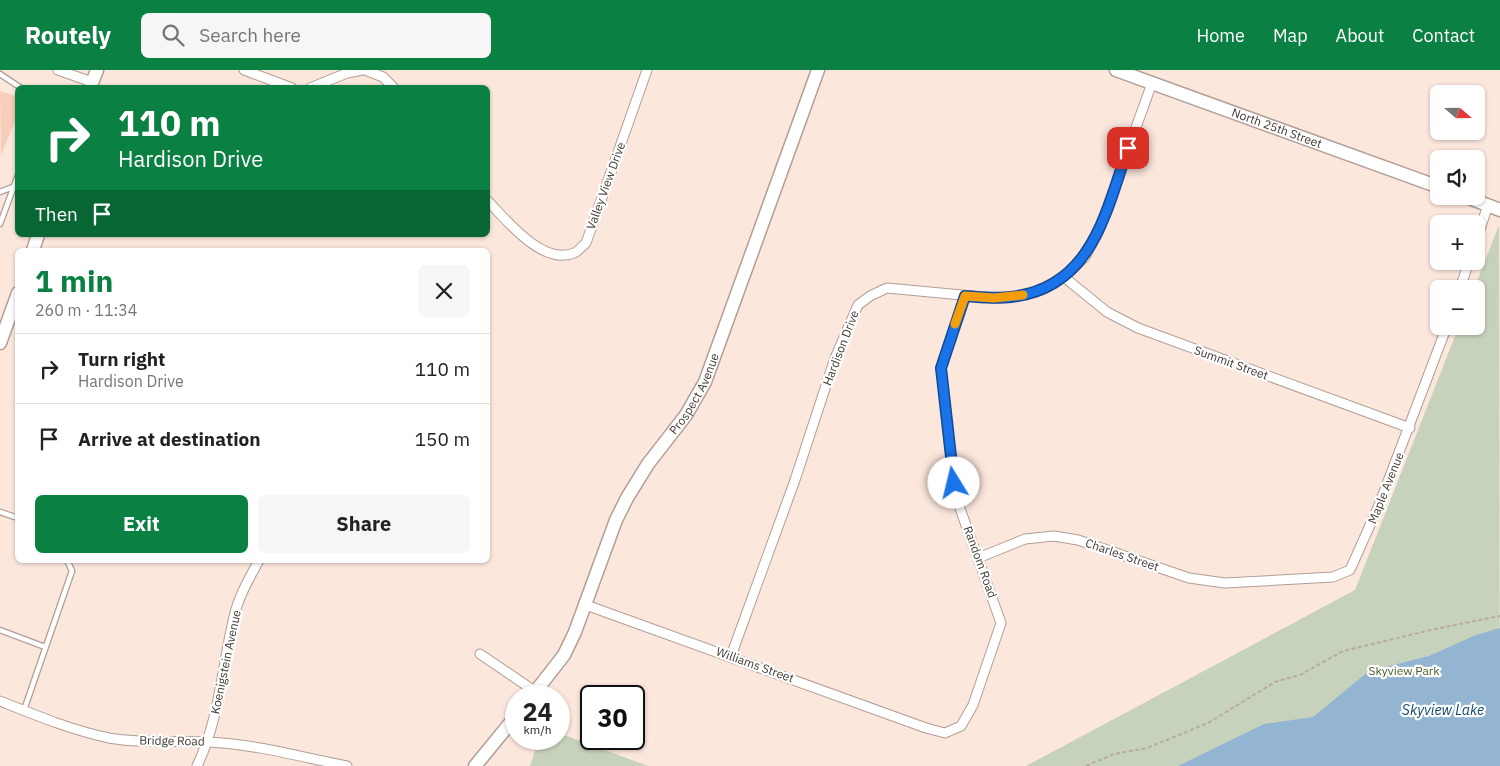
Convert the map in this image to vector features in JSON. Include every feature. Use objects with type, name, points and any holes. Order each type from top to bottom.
[{"type":"street","points":[[58,70],[93,80]]},
{"type":"street","points":[[244,70],[284,85]]},
{"type":"street","points":[[317,85],[346,72],[363,70],[383,77],[391,85]]},
{"type":"street","name":"Valley View Drive","points":[[490,203],[516,230],[545,253],[561,256],[575,253],[586,243],[647,70]]},
{"type":"street","name":"Prospect Avenue","points":[[541,685],[564,655],[586,605],[616,520],[626,498],[648,464],[686,416],[705,382],[818,70]]},
{"type":"street","name":"North 25th Street","points":[[1116,70],[1430,184]]},
{"type":"street","name":"Hardison Drive","points":[[731,656],[795,480],[838,350],[858,305],[870,296],[888,288],[965,296],[1012,297],[1042,290],[1064,277],[1085,257],[1098,233],[1152,83]]},
{"type":"street","points":[[1485,204],[1500,210]]},
{"type":"street","points":[[1485,215],[1488,205]]},
{"type":"street","name":"Summit Street","points":[[1064,277],[1107,312],[1138,328],[1410,428]]},
{"type":"street","name":"Random Road","points":[[924,727],[945,733],[961,726],[973,705],[1002,623],[957,500],[941,368],[965,296]]},
{"type":"street","points":[[0,342],[15,301]]},
{"type":"street","name":"Maple Avenue","points":[[1269,581],[1333,577],[1350,570],[1364,544],[1410,428],[1443,335]]},
{"type":"street","name":"Charles Street","points":[[978,558],[1025,539],[1054,536],[1078,540],[1189,578],[1225,583],[1269,581]]},
{"type":"street","name":"Koenigstein Avenue","points":[[197,766],[209,742],[236,608],[246,584],[258,563]]},
{"type":"street","name":"Williams Street","points":[[586,605],[924,727]]},
{"type":"street","points":[[480,654],[522,685]]},
{"type":"street","name":"Bridge Road","points":[[0,701],[70,727],[110,738],[143,741],[209,742],[248,746],[347,766]]},
{"type":"street","points":[[475,766],[505,729]]},
{"type":"lane","points":[[0,74],[16,85]]},
{"type":"lane","points":[[0,224],[15,182]]},
{"type":"lane","points":[[0,192],[13,187]]},
{"type":"lane","points":[[0,512],[15,517]]},
{"type":"lane","points":[[24,710],[72,571],[68,563]]},
{"type":"lane","points":[[0,630],[45,647]]},
{"type":"path","points":[[1086,766],[1114,754],[1148,748],[1208,723],[1260,690],[1275,682],[1300,675],[1343,651],[1500,616]]},
{"type":"green space","name":"Skyview Park","points":[[1499,225],[1500,766],[1026,766],[1355,590],[1455,335],[1485,335],[1485,280],[1478,280],[1481,270],[1485,270],[1485,261]]},
{"type":"green space","points":[[570,737],[580,741],[580,750],[605,750],[648,766],[530,766],[535,750],[570,750]]},
{"type":"water","name":"Skyview Lake","points":[[1500,628],[1500,766],[1178,766],[1264,724],[1313,717],[1369,671],[1429,656],[1476,635]]},
{"type":"building","points":[[0,91],[15,96],[15,121],[1,155]]},
{"type":"slow traffic","points":[[955,324],[965,296],[994,298],[1023,295]]},
{"type":"route","points":[[954,483],[941,368],[965,296],[1012,297],[1042,290],[1072,270],[1085,257],[1098,233],[1128,148]]}]
